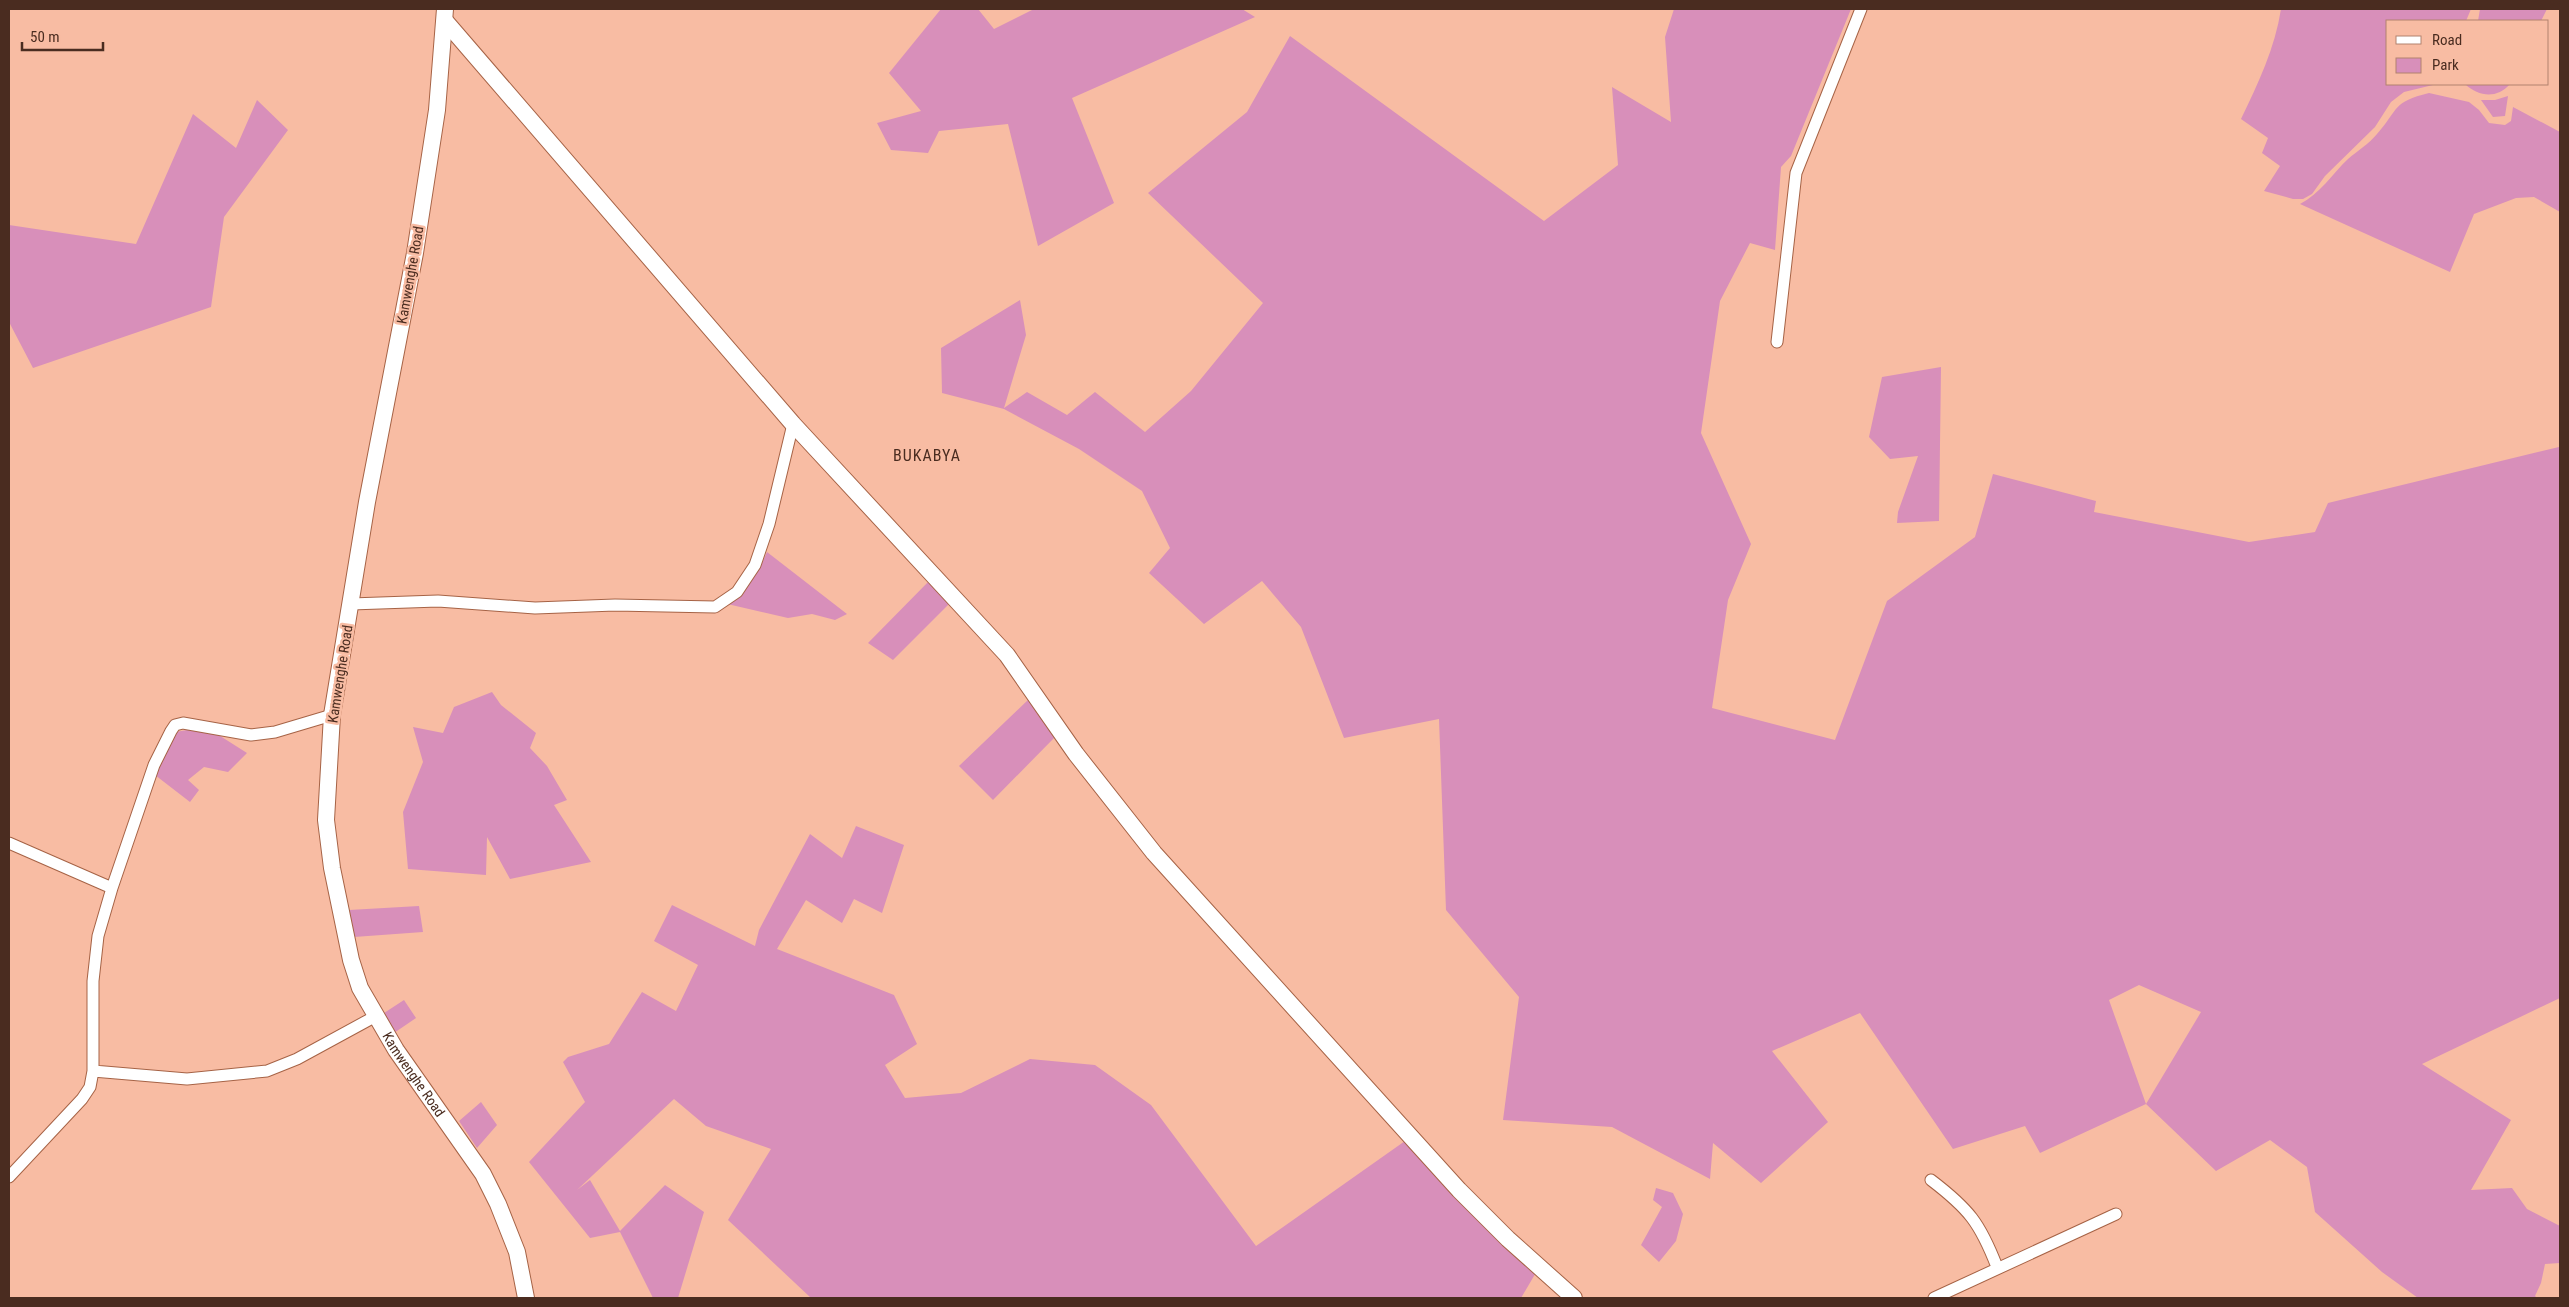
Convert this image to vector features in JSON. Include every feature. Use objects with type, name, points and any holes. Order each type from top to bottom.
[{"type":"street","points":[[1777,342],[1796,173],[1861,9]]},
{"type":"street","points":[[446,16],[793,424],[1008,655],[1076,754],[1174,875],[1459,1190],[1508,1239],[1574,1298]]},
{"type":"street","name":"Kamwenghe Road","points":[[446,16],[437,110],[415,253],[367,502],[332,715],[326,801],[328,838],[351,960],[360,988],[376,1016],[487,1181],[517,1252],[526,1298]]},
{"type":"street","points":[[351,604],[438,601],[535,608],[615,605],[715,607],[737,592],[755,565],[769,524],[793,424]]},
{"type":"street","points":[[9,1177],[82,1099],[90,1087],[93,1071],[92,981],[98,936],[112,888],[154,765],[175,725],[184,723],[251,734],[275,732],[332,715]]},
{"type":"street","points":[[9,843],[112,888]]},
{"type":"street","points":[[93,1071],[187,1079],[267,1071],[297,1059],[376,1016]]},
{"type":"street","points":[[1931,1180],[1955,1198],[1975,1218],[1986,1237],[1997,1267]]},
{"type":"street","points":[[1934,1298],[1997,1267],[2116,1214]]},
{"type":"green space","points":[[941,9],[978,9],[994,29],[1034,9],[1242,9],[1255,17],[1072,98],[1114,203],[1038,246],[1008,124],[939,131],[928,153],[891,150],[877,123],[921,111],[889,73]]},
{"type":"green space","points":[[1674,9],[1851,9],[1791,156],[1781,167],[1775,250],[1750,243],[1720,301],[1701,433],[1751,544],[1728,600],[1712,708],[1835,740],[1887,601],[1975,537],[1993,474],[2096,501],[2094,512],[2249,542],[2315,532],[2328,503],[2559,447],[2560,443],[2560,998],[2422,1064],[2511,1120],[2471,1190],[2512,1188],[2527,1209],[2560,1226],[2560,1263],[2545,1264],[2541,1283],[2535,1296],[2537,1298],[2418,1298],[2382,1272],[2315,1212],[2307,1167],[2270,1140],[2216,1171],[2146,1104],[2040,1153],[2025,1126],[1953,1149],[1860,1013],[1772,1051],[1828,1122],[1761,1183],[1713,1143],[1710,1179],[1612,1127],[1503,1120],[1519,997],[1446,910],[1439,719],[1344,738],[1301,627],[1262,581],[1204,624],[1149,573],[1170,548],[1142,491],[1079,449],[1004,409],[942,393],[941,348],[1020,300],[1026,335],[1004,408],[1027,392],[1067,415],[1095,392],[1145,432],[1191,391],[1263,303],[1148,193],[1247,112],[1290,36],[1544,221],[1618,165],[1612,87],[1671,122],[1665,37]],"holes":[[[2139,985],[2201,1012],[2146,1104],[2109,1000]]]},
{"type":"green space","points":[[2281,9],[2471,9],[2466,20],[2386,20],[2386,85],[2433,85],[2404,92],[2391,102],[2375,127],[2325,176],[2312,194],[2303,199],[2293,199],[2264,191],[2280,166],[2262,153],[2268,138],[2241,119],[2260,79],[2275,38]]},
{"type":"green space","points":[[2480,9],[2547,9],[2542,20],[2478,20]]},
{"type":"green space","points":[[2466,85],[2509,85],[2499,92],[2488,95],[2476,92]]},
{"type":"green space","points":[[2429,93],[2469,102],[2479,110],[2489,123],[2505,125],[2511,121],[2513,107],[2560,132],[2560,212],[2534,197],[2516,198],[2474,214],[2450,272],[2300,204],[2314,195],[2348,159],[2374,138],[2402,103]]},
{"type":"green space","points":[[2508,96],[2505,116],[2493,117],[2481,100],[2495,100]]},
{"type":"green space","points":[[257,100],[288,130],[224,217],[211,307],[33,368],[9,322],[9,225],[136,244],[193,114],[236,148]]},
{"type":"green space","points":[[1941,367],[1939,521],[1897,523],[1898,512],[1918,456],[1890,459],[1869,437],[1882,377]]},
{"type":"green space","points":[[767,552],[847,614],[835,620],[812,614],[788,618],[723,603],[738,594],[750,582]]},
{"type":"green space","points":[[932,578],[953,600],[893,660],[868,643]]},
{"type":"green space","points":[[492,692],[501,705],[536,733],[530,748],[547,766],[567,800],[554,805],[591,862],[510,879],[487,837],[486,875],[408,869],[403,812],[423,762],[413,727],[443,733],[454,707]]},
{"type":"green space","points":[[1029,699],[1057,735],[993,800],[959,766]]},
{"type":"green space","points":[[206,727],[247,753],[228,772],[204,767],[188,780],[199,790],[190,802],[155,775],[169,733]]},
{"type":"green space","points":[[856,826],[904,845],[882,913],[854,899],[842,923],[806,900],[777,949],[894,995],[917,1044],[885,1065],[905,1098],[961,1093],[1030,1059],[1095,1065],[1151,1105],[1256,1246],[1405,1141],[1541,1264],[1521,1298],[811,1298],[728,1220],[771,1149],[706,1126],[674,1099],[577,1190],[590,1180],[620,1231],[665,1185],[704,1212],[678,1298],[653,1298],[620,1232],[590,1238],[529,1162],[585,1102],[563,1062],[568,1057],[609,1044],[642,992],[676,1011],[698,965],[654,941],[672,905],[755,946],[759,930],[810,834],[842,858]]},
{"type":"green space","points":[[419,906],[423,932],[354,937],[349,910]]},
{"type":"green space","points":[[404,1000],[416,1018],[394,1033],[381,1015]]},
{"type":"green space","points":[[481,1102],[497,1125],[477,1148],[459,1121]]},
{"type":"green space","points":[[1656,1188],[1673,1193],[1683,1214],[1676,1241],[1659,1262],[1641,1245],[1662,1207],[1653,1200]]},
{"type":"district","name":"BUKABYA","points":[[927,455]]}]
